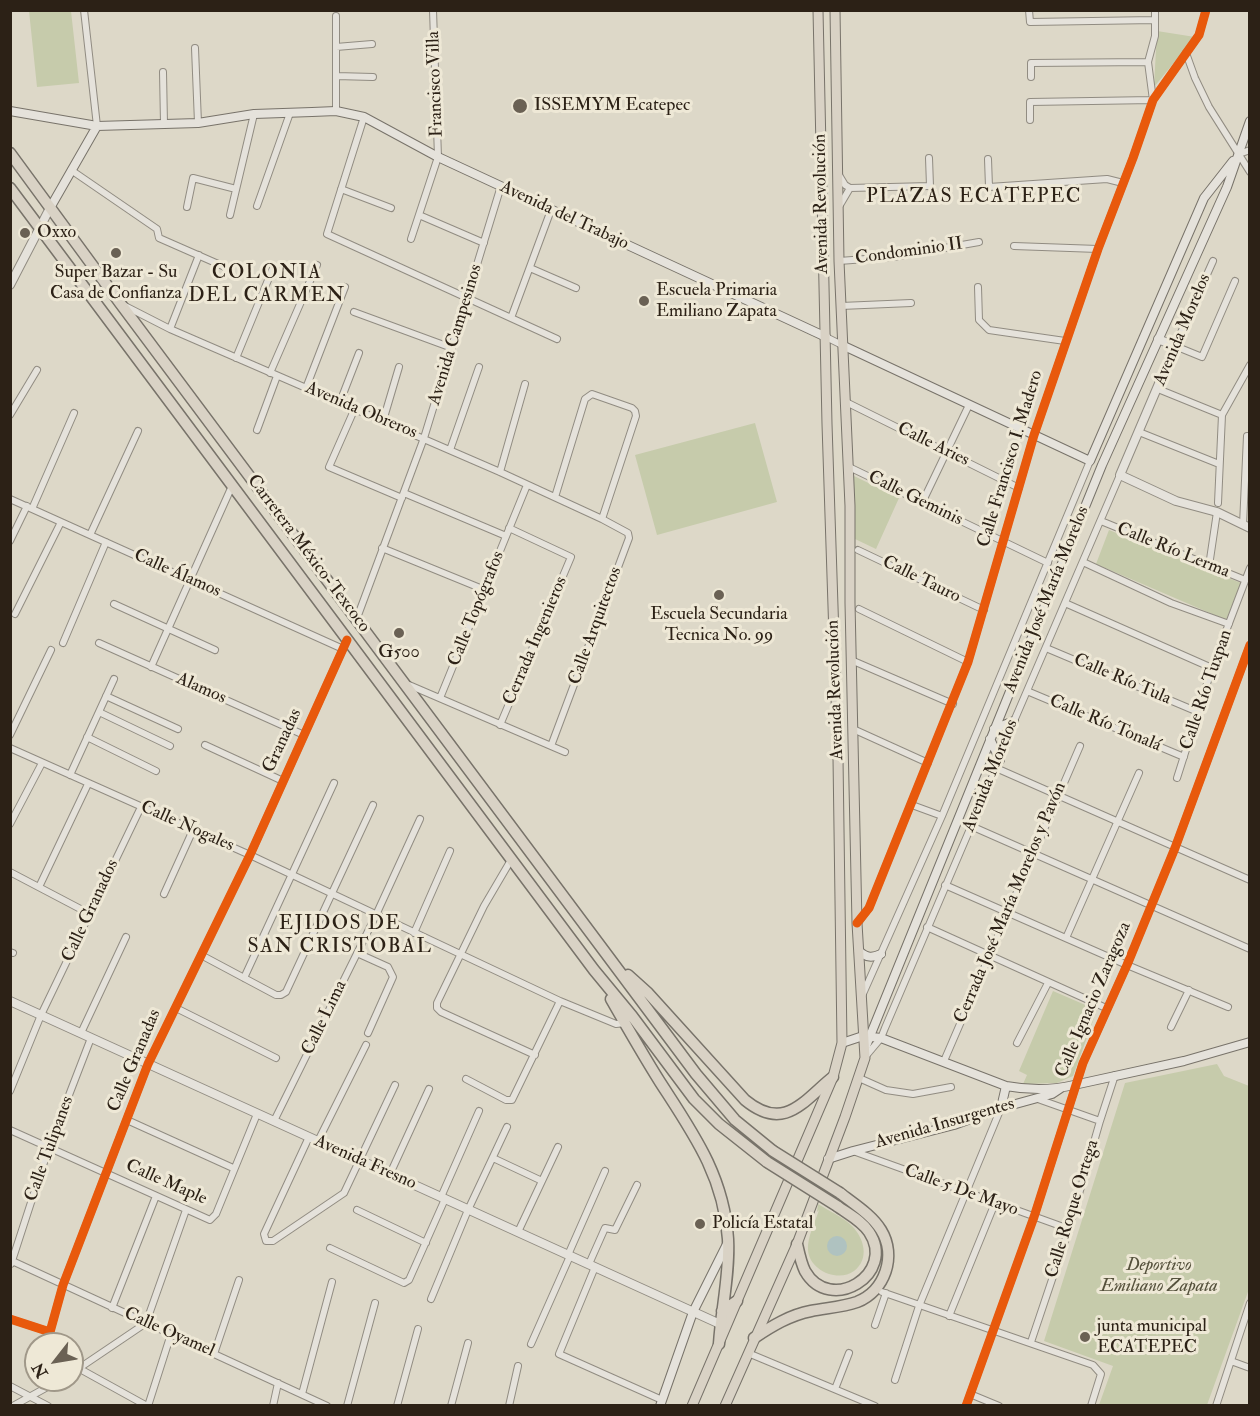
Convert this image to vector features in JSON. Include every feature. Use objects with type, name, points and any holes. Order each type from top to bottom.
[{"type":"highway","name":"Carretera México-Texcoco","points":[[10,153],[607,955]]},
{"type":"highway","name":"Carretera México-Texcoco","points":[[10,188],[232,486],[345,645],[594,970]]},
{"type":"highway","points":[[607,955],[648,993],[745,1100],[759,1109],[772,1113],[792,1111],[833,1077]]},
{"type":"highway","points":[[607,955],[696,1074],[735,1120],[773,1151],[840,1193],[873,1220],[887,1242],[889,1256],[883,1280],[867,1297],[856,1302],[808,1311],[778,1322],[754,1338]]},
{"type":"highway","points":[[594,970],[659,1080],[694,1133],[708,1159],[719,1189],[728,1241],[719,1344]]},
{"type":"highway","points":[[594,970],[632,1016],[694,1099],[719,1124],[767,1162],[837,1206],[870,1232],[874,1244],[874,1262],[865,1279],[851,1288],[840,1290],[820,1286],[806,1272],[797,1244]]},
{"type":"highway","points":[[722,1311],[737,1301]]},
{"type":"main road","name":"Avenida Revolución","points":[[692,1406],[833,1077],[842,1043],[838,758],[818,10]]},
{"type":"main road","name":"Avenida Revolución","points":[[725,1406],[797,1244],[859,1078],[865,1054],[866,1036],[861,999],[857,923],[849,467],[839,261],[835,10]]},
{"type":"main road","name":"Avenida del Trabajo","points":[[10,111],[98,126],[198,123],[254,114],[336,111],[364,117],[438,157],[825,337]]},
{"type":"main road","name":"Avenida José María Morelos","points":[[866,1036],[1102,465],[1227,187],[1250,121]]},
{"type":"main road","points":[[50,208],[98,126]]},
{"type":"main road","name":"Avenida José María Morelos","points":[[1090,461],[1204,198],[1239,154]]},
{"type":"main road","name":"Avenida del Trabajo","points":[[844,346],[1090,461]]},
{"type":"main road","points":[[1102,465],[1109,419]]},
{"type":"main road","points":[[994,729],[1014,721]]},
{"type":"main road","points":[[990,739],[998,764]]},
{"type":"main road","points":[[859,951],[865,957],[873,958],[881,954]]},
{"type":"main road","points":[[842,1043],[866,1036]]},
{"type":"main road","name":"Avenida Insurgentes","points":[[866,1036],[881,1038],[1006,1086],[1020,1089],[1061,1088],[1184,1060],[1250,1042]]},
{"type":"main road","points":[[1001,1108],[1006,1086]]},
{"type":"main road","name":"Avenida Insurgentes","points":[[828,1159],[925,1134],[1001,1108],[1052,1094],[1061,1088]]},
{"type":"main road","points":[[661,1403],[693,1312],[728,1241]]},
{"type":"street","points":[[84,10],[98,126]]},
{"type":"street","name":"Francisco Villa","points":[[433,10],[438,157]]},
{"type":"street","points":[[1029,10],[1030,22],[1155,20]]},
{"type":"street","points":[[1030,120],[1030,102],[1153,100],[1148,62],[1155,36],[1155,10]]},
{"type":"street","name":"Calle Francisco I. Madero","points":[[857,923],[869,908],[953,704],[968,662],[1034,435],[1065,341],[1153,100],[1199,35],[1206,10]]},
{"type":"street","points":[[336,16],[336,111]]},
{"type":"street","points":[[336,47],[372,44]]},
{"type":"street","points":[[195,48],[198,123]]},
{"type":"street","points":[[1186,52],[1209,107],[1250,172]]},
{"type":"street","points":[[1031,77],[1031,63],[1148,62]]},
{"type":"street","points":[[163,72],[164,124]]},
{"type":"street","points":[[336,76],[373,76]]},
{"type":"street","points":[[257,206],[290,113]]},
{"type":"street","points":[[230,215],[254,114]]},
{"type":"street","points":[[364,117],[327,234],[557,339]]},
{"type":"street","points":[[1239,154],[1250,150]]},
{"type":"street","points":[[411,239],[438,157]]},
{"type":"street","points":[[838,174],[841,181],[850,188],[930,186],[929,158]]},
{"type":"street","points":[[988,159],[989,186],[1107,179],[1123,183]]},
{"type":"street","points":[[71,170],[157,229],[159,238],[225,267]]},
{"type":"street","points":[[187,207],[193,178],[236,189]]},
{"type":"street","name":"Avenida Campesinos","points":[[357,618],[424,438],[501,186]]},
{"type":"street","points":[[839,207],[850,188]]},
{"type":"street","points":[[341,189],[391,208]]},
{"type":"street","points":[[10,285],[50,208]]},
{"type":"street","points":[[511,318],[551,210]]},
{"type":"street","points":[[419,215],[484,243]]},
{"type":"street","name":"Condominio II","points":[[839,261],[893,257],[980,242]]},
{"type":"street","points":[[1014,246],[1098,249]]},
{"type":"street","points":[[170,329],[200,255]]},
{"type":"street","name":"Avenida Morelos","points":[[865,1054],[881,1038],[998,764],[1014,721],[1213,261]]},
{"type":"street","points":[[257,430],[273,374],[317,265]]},
{"type":"street","points":[[236,358],[273,268]]},
{"type":"street","points":[[530,268],[576,288]]},
{"type":"street","points":[[1158,339],[1202,357],[1235,281]]},
{"type":"street","points":[[306,388],[345,287]]},
{"type":"street","points":[[978,287],[979,320],[988,330],[1065,341]]},
{"type":"street","name":"Avenida Obreros","points":[[120,303],[170,329],[424,438],[602,519]]},
{"type":"street","points":[[842,306],[911,303]]},
{"type":"street","points":[[354,312],[452,348]]},
{"type":"street","name":"Avenida del Trabajo","points":[[825,337],[844,346]]},
{"type":"street","points":[[340,402],[359,353]]},
{"type":"street","points":[[1218,503],[1222,415],[1250,365]]},
{"type":"street","points":[[383,421],[399,367]]},
{"type":"street","points":[[450,450],[479,367]]},
{"type":"street","points":[[10,415],[37,370]]},
{"type":"street","points":[[500,472],[525,384]]},
{"type":"street","points":[[1158,389],[1222,415]]},
{"type":"street","points":[[555,497],[588,395],[592,394],[632,408],[636,416],[602,519]]},
{"type":"street","name":"Calle Aries","points":[[846,402],[1019,488]]},
{"type":"street","points":[[922,503],[969,405]]},
{"type":"street","points":[[355,408],[329,466],[506,536]]},
{"type":"street","points":[[10,541],[74,413]]},
{"type":"street","points":[[90,535],[138,431]]},
{"type":"street","points":[[1139,432],[1219,464]]},
{"type":"street","points":[[1120,475],[1176,501],[1217,512],[1246,526],[1248,436]]},
{"type":"street","name":"Avenida José María Morelos","points":[[861,999],[942,816],[1090,461]]},
{"type":"street","name":"Calle Geminis","points":[[849,467],[1048,562]]},
{"type":"street","name":"Calle Topógrafos","points":[[440,698],[527,485]]},
{"type":"street","points":[[151,667],[232,486]]},
{"type":"street","name":"Calle Álamos","points":[[10,499],[190,580],[345,645]]},
{"type":"street","points":[[1209,566],[1217,512]]},
{"type":"street","name":"Calle Arquitectos","points":[[552,746],[628,538],[628,533],[624,530],[602,519]]},
{"type":"street","name":"Calle Río Lerma","points":[[1101,521],[1245,580]]},
{"type":"street","points":[[15,614],[61,522]]},
{"type":"street","name":"Cerrada Ingenieros","points":[[500,725],[571,557],[509,528]]},
{"type":"street","points":[[63,643],[106,542]]},
{"type":"street","points":[[382,548],[485,590]]},
{"type":"street","name":"Calle Tauro","points":[[858,550],[984,610]]},
{"type":"street","points":[[1083,562],[1171,603],[1229,624]]},
{"type":"street","name":"Calle Río Tuxpan","points":[[1177,778],[1212,668],[1250,568]]},
{"type":"street","points":[[1065,603],[1212,668]]},
{"type":"street","points":[[114,604],[215,650]]},
{"type":"street","points":[[859,609],[968,662]]},
{"type":"street","name":"Alamos","points":[[99,643],[304,735]]},
{"type":"street","name":"Granadas","points":[[249,855],[345,645]]},
{"type":"street","name":"Calle Ignacio Zaragoza","points":[[966,1406],[1034,1217],[1074,1085],[1175,848],[1250,645]]},
{"type":"street","name":"Calle Río Tula","points":[[1046,648],[1198,712]]},
{"type":"street","points":[[10,735],[51,650]]},
{"type":"street","points":[[851,660],[953,704]]},
{"type":"street","points":[[70,775],[114,679]]},
{"type":"street","points":[[405,684],[565,752]]},
{"type":"street","name":"Calle Río Tonalá","points":[[1027,691],[1184,757]]},
{"type":"street","points":[[106,696],[178,729]]},
{"type":"street","points":[[99,712],[170,746]]},
{"type":"street","points":[[853,729],[928,763]]},
{"type":"street","points":[[87,737],[156,771]]},
{"type":"street","points":[[205,745],[283,781]]},
{"type":"street","name":"Cerrada José María Morelos y Pavón","points":[[944,1061],[1080,746]]},
{"type":"street","name":"Calle Nogales","points":[[10,748],[249,855],[560,1001],[616,1024],[626,1023]]},
{"type":"street","points":[[10,824],[42,763]]},
{"type":"street","points":[[998,764],[1058,796],[1250,880]]},
{"type":"street","points":[[1066,938],[1139,773]]},
{"type":"street","points":[[244,978],[334,783]]},
{"type":"street","points":[[39,887],[88,784]]},
{"type":"street","points":[[201,955],[276,995],[286,992],[374,805]]},
{"type":"street","points":[[912,805],[942,816]]},
{"type":"street","name":"Calle Granados","points":[[10,1091],[41,1015],[141,807]]},
{"type":"street","name":"Calle Lima","points":[[274,1121],[376,915],[420,819]]},
{"type":"street","points":[[971,826],[1250,949]]},
{"type":"street","points":[[164,894],[193,830]]},
{"type":"street","points":[[414,933],[450,851]]},
{"type":"street","name":"Calle Granadas","points":[[10,1319],[50,1332],[63,1285],[148,1064],[249,855]]},
{"type":"street","points":[[511,860],[484,906],[437,1003],[437,1008],[441,1012],[535,1055]]},
{"type":"street","points":[[10,872],[90,914]]},
{"type":"street","points":[[945,885],[1228,1007]]},
{"type":"street","points":[[927,927],[1106,1008]]},
{"type":"street","points":[[81,1033],[126,937]]},
{"type":"street","points":[[357,953],[388,968],[393,977],[368,1034]]},
{"type":"street","points":[[1017,1043],[1048,983]]},
{"type":"street","points":[[1171,1027],[1189,990]]},
{"type":"street","name":"Avenida Fresno","points":[[10,1001],[720,1324]]},
{"type":"street","points":[[466,1079],[506,1100],[512,1100],[560,1001]]},
{"type":"street","points":[[176,1008],[276,1058]]},
{"type":"street","name":"Calle Tulipanes","points":[[11,1262],[49,1148],[91,1038]]},
{"type":"street","points":[[318,1141],[366,1045]]},
{"type":"street","name":"Calle Roque Ortega","points":[[1031,1342],[1069,1229],[1115,1075]]},
{"type":"street","points":[[859,1078],[886,1090],[913,1094],[951,1087]]},
{"type":"street","points":[[309,1137],[264,1234],[266,1240],[273,1240],[344,1193],[395,1085]]},
{"type":"street","points":[[390,1174],[429,1089]]},
{"type":"street","points":[[1035,1098],[1100,1121]]},
{"type":"street","points":[[895,1380],[919,1306],[1001,1108]]},
{"type":"street","points":[[330,1248],[404,1283],[409,1280],[479,1111]]},
{"type":"street","points":[[127,1119],[233,1168],[257,1114]]},
{"type":"street","points":[[431,1299],[468,1210],[507,1127]]},
{"type":"street","name":"Calle Maple","points":[[10,1130],[210,1220],[216,1214],[233,1168]]},
{"type":"street","points":[[518,1232],[558,1147]]},
{"type":"street","name":"Calle 5 De Mayo","points":[[852,1151],[1069,1229]]},
{"type":"street","points":[[493,1158],[542,1181]]},
{"type":"street","points":[[531,1344],[605,1171]]},
{"type":"street","points":[[637,1185],[615,1230],[605,1228],[559,1354],[661,1403]]},
{"type":"street","points":[[112,1308],[156,1196]]},
{"type":"street","points":[[949,1316],[995,1203]]},
{"type":"street","points":[[84,1366],[146,1323],[186,1210]]},
{"type":"street","points":[[357,1210],[426,1243]]},
{"type":"street","name":"Calle Oyamel","points":[[11,1262],[327,1406]]},
{"type":"street","points":[[214,1354],[239,1280]]},
{"type":"street","points":[[302,1394],[332,1282]]},
{"type":"street","points":[[876,1325],[884,1293],[1031,1342],[1098,1368],[1101,1374],[1091,1406]]},
{"type":"street","points":[[347,1406],[375,1303]]},
{"type":"street","points":[[1216,1406],[1249,1307]]},
{"type":"street","points":[[397,1406],[418,1329]]},
{"type":"street","points":[[84,1371],[147,1406],[171,1334]]},
{"type":"street","points":[[451,1406],[468,1343]]},
{"type":"street","points":[[748,1353],[874,1406]]},
{"type":"street","points":[[835,1389],[849,1353]]},
{"type":"street","points":[[1232,1361],[1250,1368]]},
{"type":"street","points":[[509,1406],[518,1366]]},
{"type":"street","points":[[273,1406],[278,1383]]},
{"type":"street","points":[[10,1386],[48,1406]]},
{"type":"street","points":[[13,1406],[38,1392]]},
{"type":"street","points":[[970,1394],[999,1406]]},
{"type":"green space","points":[[29,11],[71,11],[79,83],[37,87]]},
{"type":"green space","points":[[1157,31],[1195,37],[1154,87]]},
{"type":"green space","points":[[755,423],[777,502],[657,535],[635,455]]},
{"type":"green space","points":[[852,475],[899,498],[876,549],[855,539]]},
{"type":"green space","points":[[1109,530],[1241,583],[1226,620],[1096,564]]},
{"type":"green space","points":[[1053,991],[1097,1010],[1073,1076],[1057,1083],[1023,1084],[1027,1075],[1019,1071]]},
{"type":"green space","name":"Deportivo Emiliano Zapata","points":[[1217,1064],[1224,1076],[1249,1086],[1249,1289],[1207,1405],[1099,1405],[1113,1366],[1044,1341],[1125,1083]]},
{"type":"green space","points":[[818,1204],[848,1223],[860,1236],[864,1255],[854,1271],[840,1276],[833,1275],[819,1269],[813,1263],[808,1250],[819,1210],[817,1212]]},
{"type":"shaded area","points":[[837,1236],[844,1239],[847,1246],[844,1253],[837,1256],[830,1253],[827,1246],[830,1239]]},
{"type":"cycle path","points":[[857,923],[869,908],[968,662],[1034,435],[1098,249],[1153,100],[1199,35],[1206,10]]},
{"type":"cycle path","points":[[10,1319],[50,1332],[63,1285],[148,1064],[250,855],[347,640]]},
{"type":"cycle path","points":[[966,1406],[1034,1217],[1083,1063],[1127,965],[1175,848],[1250,645]]},
{"type":"place","name":"ISSEMYM Ecatepec","points":[[520,106]]},
{"type":"place","name":"Oxxo","points":[[25,233]]},
{"type":"place","name":"Super Bazar - Su Casa de Confianza","points":[[116,253]]},
{"type":"place","name":"Escuela Primaria Emiliano Zapata","points":[[644,301]]},
{"type":"place","name":"Escuela Secundaria Tecnica No. 99","points":[[719,595]]},
{"type":"place","name":"G500","points":[[399,633]]},
{"type":"place","name":"Policía Estatal","points":[[700,1224]]},
{"type":"place","name":"junta municipal ECATEPEC","points":[[1085,1337]]},
{"type":"district","name":"PLAZAS ECATEPEC","points":[[974,198]]},
{"type":"district","name":"COLONIA DEL CARMEN","points":[[267,286]]},
{"type":"district","name":"EJIDOS DE SAN CRISTOBAL","points":[[340,936]]}]
